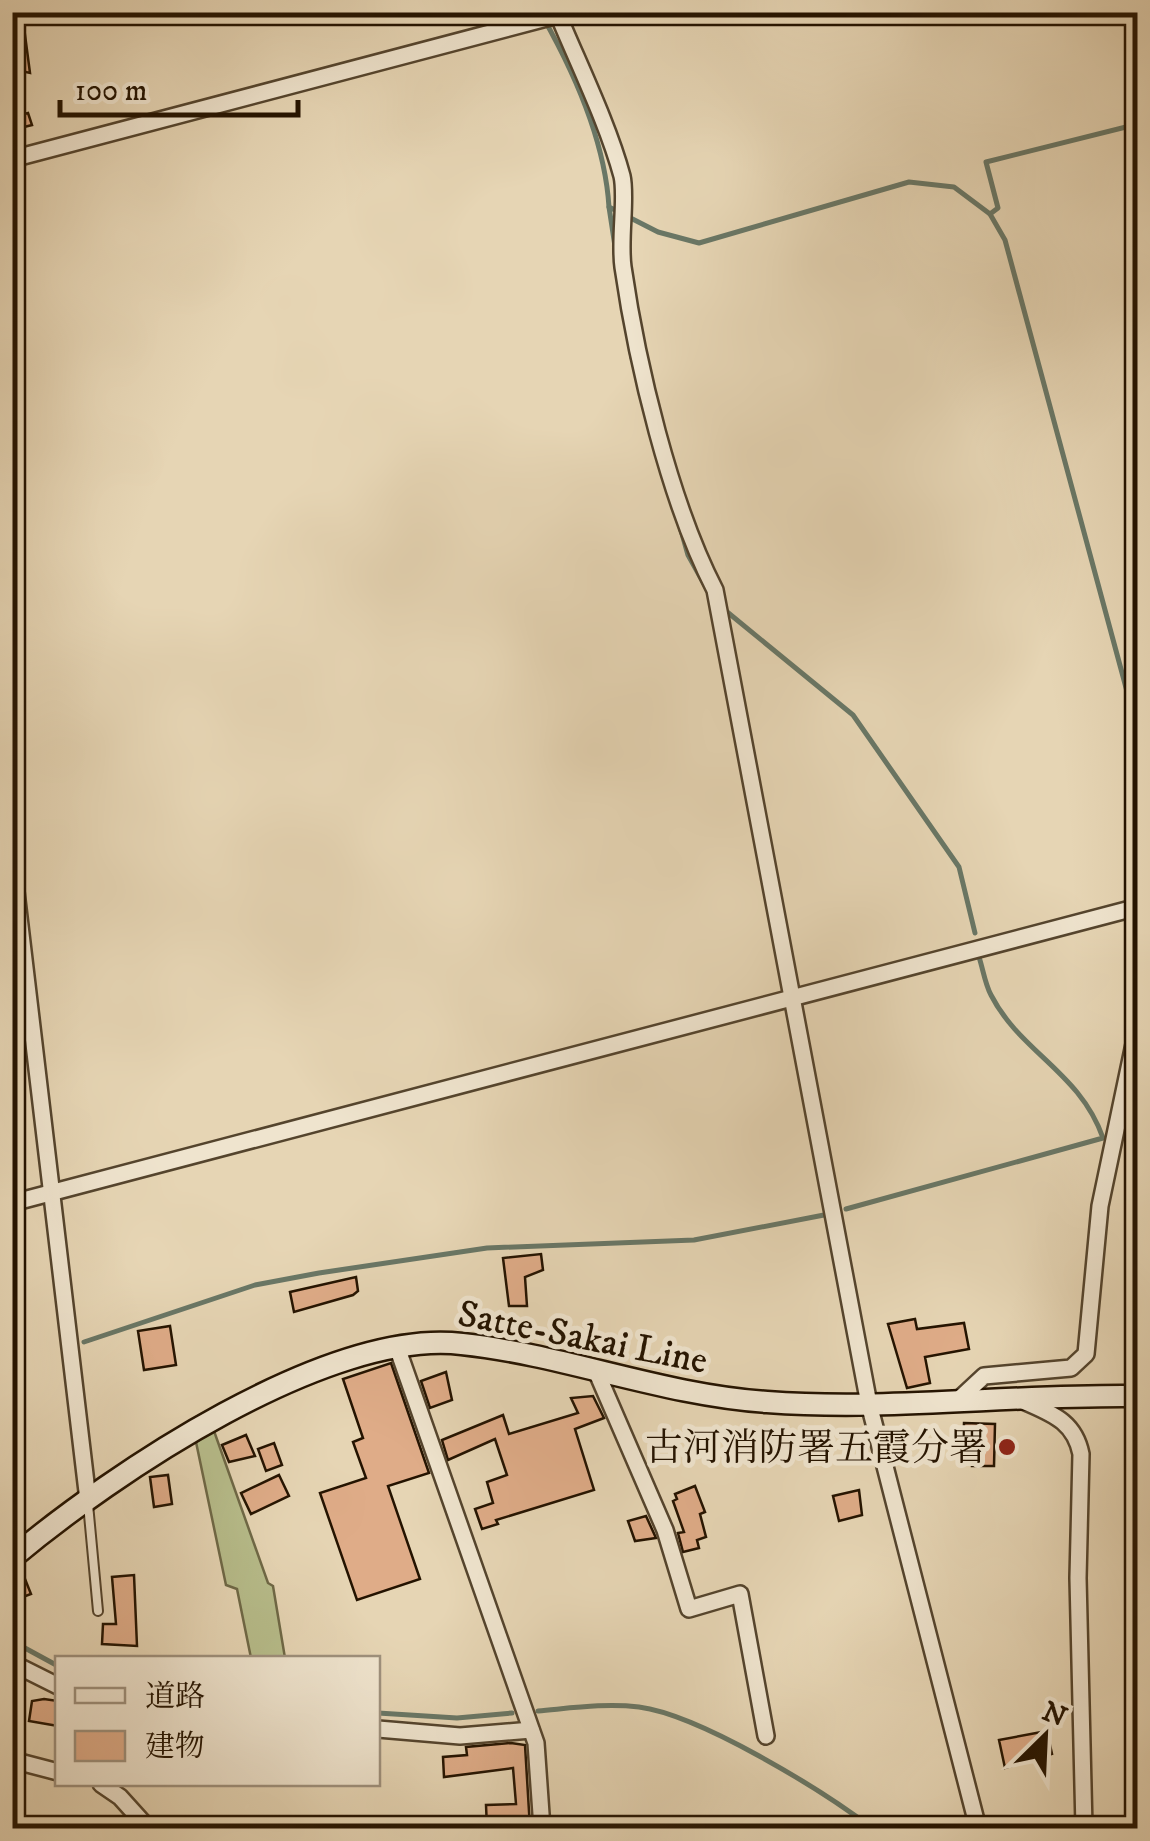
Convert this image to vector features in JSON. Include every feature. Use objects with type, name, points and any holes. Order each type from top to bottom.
[{"type":"main road","name":"Satte-Sakai Line","points":[[12,1558],[88,1500],[223,1416],[304,1377],[397,1347],[473,1345],[719,1398],[868,1404],[1138,1396]]},
{"type":"street","points":[[12,160],[557,14],[623,179],[620,217],[632,330],[686,522],[715,590],[868,1404],[978,1828]]},
{"type":"street","points":[[12,858],[88,1500]]},
{"type":"street","points":[[12,1203],[1138,907]]},
{"type":"street","points":[[956,1402],[984,1376],[1071,1368],[1086,1354],[1100,1206],[1138,1024]]},
{"type":"street","points":[[397,1347],[532,1730],[542,1828]]},
{"type":"street","points":[[597,1373],[665,1530],[688,1609],[740,1594],[766,1736]]},
{"type":"street","points":[[1016,1397],[1067,1422],[1078,1436],[1081,1454],[1078,1578],[1084,1828]]},
{"type":"street","points":[[12,1663],[55,1684]]},
{"type":"street","points":[[380,1729],[460,1736],[532,1730]]},
{"type":"street","points":[[12,1760],[55,1771]]},
{"type":"street","points":[[103,1786],[120,1797],[148,1828]]},
{"type":"lane","points":[[88,1500],[98,1611]]},
{"type":"green space","points":[[214,1431],[268,1583],[273,1586],[285,1656],[251,1656],[237,1589],[226,1585],[196,1442]]},
{"type":"building","points":[[12,12],[22,12],[30,73],[12,69]]},
{"type":"building","points":[[28,113],[32,125],[12,130],[12,117]]},
{"type":"building","points":[[541,1254],[543,1270],[525,1277],[527,1306],[509,1306],[503,1258]]},
{"type":"building","points":[[356,1277],[358,1291],[353,1295],[294,1312],[290,1292]]},
{"type":"building","points":[[915,1319],[917,1329],[964,1323],[969,1349],[925,1357],[930,1383],[907,1388],[888,1324]]},
{"type":"building","points":[[170,1326],[176,1365],[144,1370],[138,1331]]},
{"type":"building","points":[[391,1363],[429,1473],[388,1486],[420,1579],[357,1600],[320,1493],[366,1478],[353,1442],[363,1438],[343,1379]]},
{"type":"building","points":[[446,1372],[452,1400],[430,1408],[421,1381]]},
{"type":"building","points":[[593,1396],[604,1418],[575,1429],[594,1490],[496,1520],[498,1524],[482,1529],[475,1509],[493,1503],[487,1482],[507,1475],[495,1439],[448,1460],[442,1440],[503,1415],[509,1434],[578,1413],[571,1398]]},
{"type":"building","points":[[964,1423],[995,1424],[994,1466],[972,1466],[972,1452],[963,1452]]},
{"type":"building","points":[[246,1435],[255,1456],[229,1462],[222,1445]]},
{"type":"building","points":[[274,1443],[282,1465],[266,1471],[258,1449]]},
{"type":"building","points":[[168,1475],[172,1504],[154,1507],[150,1477]]},
{"type":"building","points":[[279,1475],[289,1496],[251,1514],[241,1493]]},
{"type":"building","points":[[695,1486],[705,1512],[700,1514],[706,1537],[697,1540],[699,1548],[683,1552],[678,1533],[684,1532],[673,1501],[677,1499],[675,1494]]},
{"type":"building","points":[[859,1490],[862,1515],[839,1521],[833,1496]]},
{"type":"building","points":[[646,1516],[656,1538],[635,1541],[628,1521]]},
{"type":"building","points":[[23,1574],[31,1594],[12,1601],[12,1578]]},
{"type":"building","points":[[134,1575],[137,1646],[102,1644],[103,1624],[116,1624],[112,1577]]},
{"type":"building","points":[[32,1701],[55,1701],[55,1725],[29,1721]]},
{"type":"building","points":[[1047,1731],[1052,1754],[1005,1768],[999,1740]]},
{"type":"building","points":[[525,1745],[530,1828],[487,1828],[486,1805],[516,1804],[513,1768],[444,1777],[443,1757],[467,1755],[466,1747]]},
{"type":"waterway","points":[[544,19],[587,110],[602,159],[609,207],[658,232],[699,243],[909,182],[954,187],[990,214],[1005,240],[1138,732]]},
{"type":"waterway","points":[[990,214],[998,208],[986,162],[1138,124]]},
{"type":"waterway","points":[[609,207],[632,358]]},
{"type":"waterway","points":[[679,523],[688,555],[708,591]]},
{"type":"waterway","points":[[726,611],[853,715],[959,867],[975,933]]},
{"type":"waterway","points":[[846,1209],[1103,1138],[1080,1096],[1003,1015],[989,991],[979,957]]},
{"type":"waterway","points":[[84,1342],[255,1285],[319,1273],[487,1248],[694,1240],[824,1215]]},
{"type":"waterway","points":[[12,1641],[55,1664]]},
{"type":"waterway","points":[[538,1711],[614,1706],[664,1713],[760,1756],[872,1828]]},
{"type":"waterway","points":[[380,1713],[457,1718],[512,1713]]},
{"type":"place","name":"古河消防署五霞分署","points":[[1007,1447]]}]
